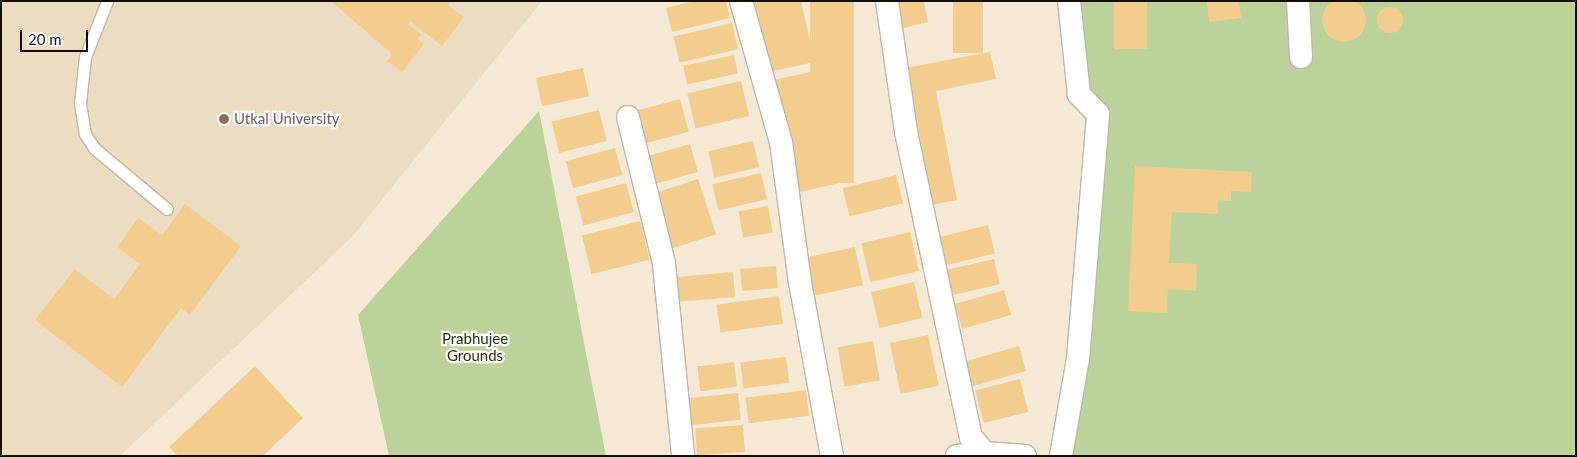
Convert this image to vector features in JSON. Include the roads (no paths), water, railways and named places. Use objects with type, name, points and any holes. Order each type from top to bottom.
[{"type":"street","points":[[741,1],[781,142],[800,282],[832,456]]},
{"type":"street","points":[[886,1],[906,132],[953,356],[971,437],[985,453]]},
{"type":"street","points":[[1061,456],[1078,359],[1098,114],[1079,94],[1069,1]]},
{"type":"street","points":[[1298,1],[1301,58]]},
{"type":"street","points":[[628,117],[664,264],[683,456]]},
{"type":"street","points":[[957,456],[985,453],[1025,456]]},
{"type":"lane","points":[[107,1],[85,57],[80,103],[85,134],[94,148],[167,209]]},
{"type":"place","name":"Utkal University","points":[[224,119]]},
{"type":"park label","name":"Prabhujee Grounds","points":[[475,346]]}]
